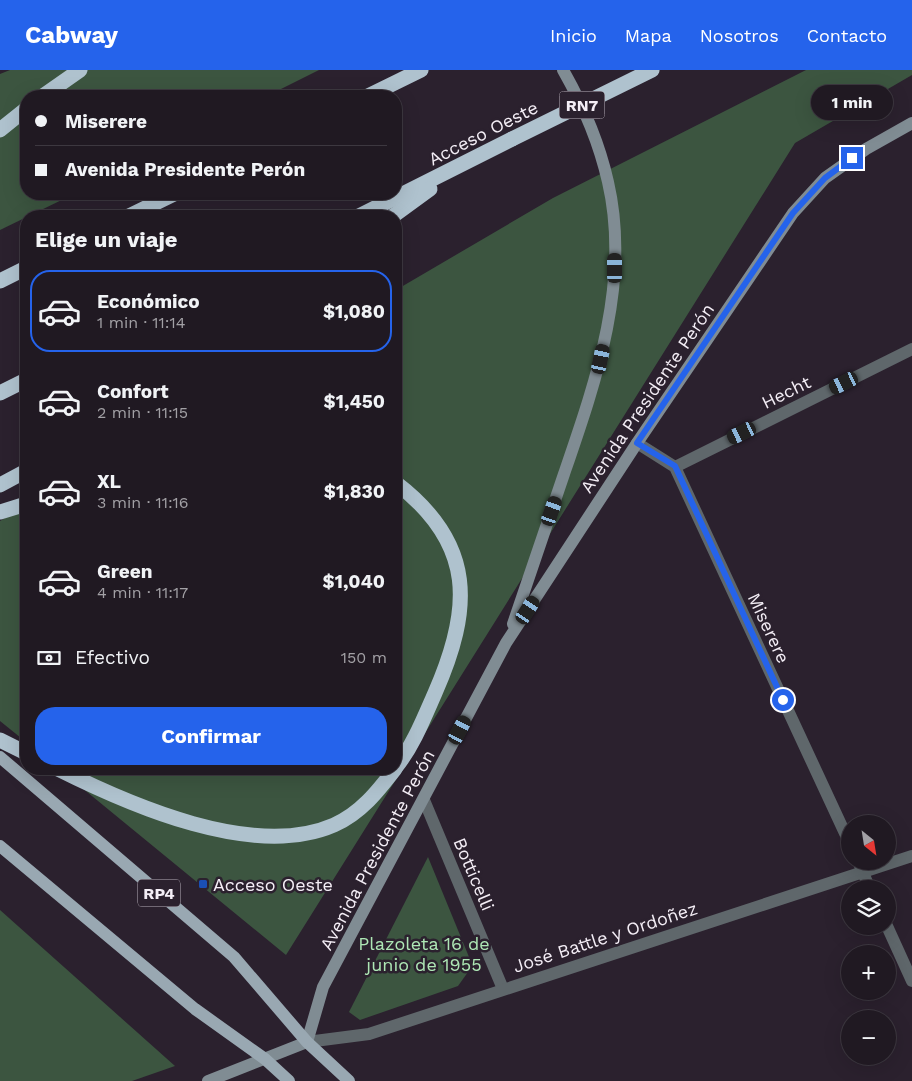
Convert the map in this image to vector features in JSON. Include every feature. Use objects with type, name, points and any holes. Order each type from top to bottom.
[{"type":"highway","points":[[52,90],[80,70]]},
{"type":"highway","points":[[380,90],[421,70]]},
{"type":"highway","name":"Acceso Oeste","points":[[402,195],[652,70]]},
{"type":"highway","points":[[0,130],[20,114]]},
{"type":"highway","points":[[401,210],[459,167]]},
{"type":"highway","points":[[141,210],[162,200]]},
{"type":"highway","name":"Acceso Oeste","points":[[371,210],[392,200]]},
{"type":"highway","points":[[0,281],[20,271]]},
{"type":"highway","points":[[0,393],[20,383]]},
{"type":"highway","points":[[0,486],[20,474]]},
{"type":"highway","points":[[402,488],[418,502],[443,534],[458,566],[462,600],[456,640],[440,682],[402,758]]},
{"type":"highway","points":[[0,512],[20,506]]},
{"type":"highway","points":[[0,740],[20,750]]},
{"type":"highway","points":[[71,775],[131,804],[173,818],[218,830],[282,835],[322,829],[348,817],[376,794],[391,775]]},
{"type":"main road","points":[[506,643],[590,398],[606,336],[615,268],[614,225],[605,169],[594,132],[563,70]]},
{"type":"main road","name":"Avenida Presidente Perón","points":[[307,1042],[323,987],[506,643],[637,443],[793,213],[825,178],[866,149],[912,124]]},
{"type":"main road","name":"RP4","points":[[0,757],[20,774]]},
{"type":"main road","name":"RP4","points":[[21,775],[234,957],[307,1042],[349,1081]]},
{"type":"main road","points":[[0,846],[195,1009],[264,1059],[289,1081]]},
{"type":"main road","points":[[208,1081],[307,1042]]},
{"type":"street","name":"Hecht","points":[[675,466],[912,349]]},
{"type":"street","points":[[637,443],[675,466]]},
{"type":"street","name":"Miserere","points":[[675,466],[841,825]]},
{"type":"street","name":"Botticelli","points":[[424,800],[503,989]]},
{"type":"street","name":"José Battle y Ordoñez","points":[[896,859],[912,856]]},
{"type":"street","name":"José Battle y Ordoñez","points":[[307,1042],[369,1034],[848,870]]},
{"type":"street","points":[[891,935],[912,980]]},
{"type":"green space","points":[[10,70],[319,70],[279,90],[20,90],[20,200],[62,200],[41,210],[20,210],[20,220],[0,230],[0,74]]},
{"type":"green space","points":[[806,70],[912,70],[912,75],[795,143],[402,770],[402,286],[553,198]]},
{"type":"green space","points":[[20,509],[20,737],[0,721],[0,521]]},
{"type":"green space","points":[[66,775],[399,775],[286,955]]},
{"type":"green space","name":"Plazoleta 16 de junio de 1955","points":[[428,857],[469,957],[468,972],[458,986],[360,1020],[349,1012]]},
{"type":"green space","points":[[0,910],[175,1066],[132,1081],[0,1081]]},
{"type":"place","name":"Acceso Oeste","points":[[203,884]]},
{"type":"route","points":[[783,700],[675,466],[637,443],[793,213],[825,178],[852,158]]}]
